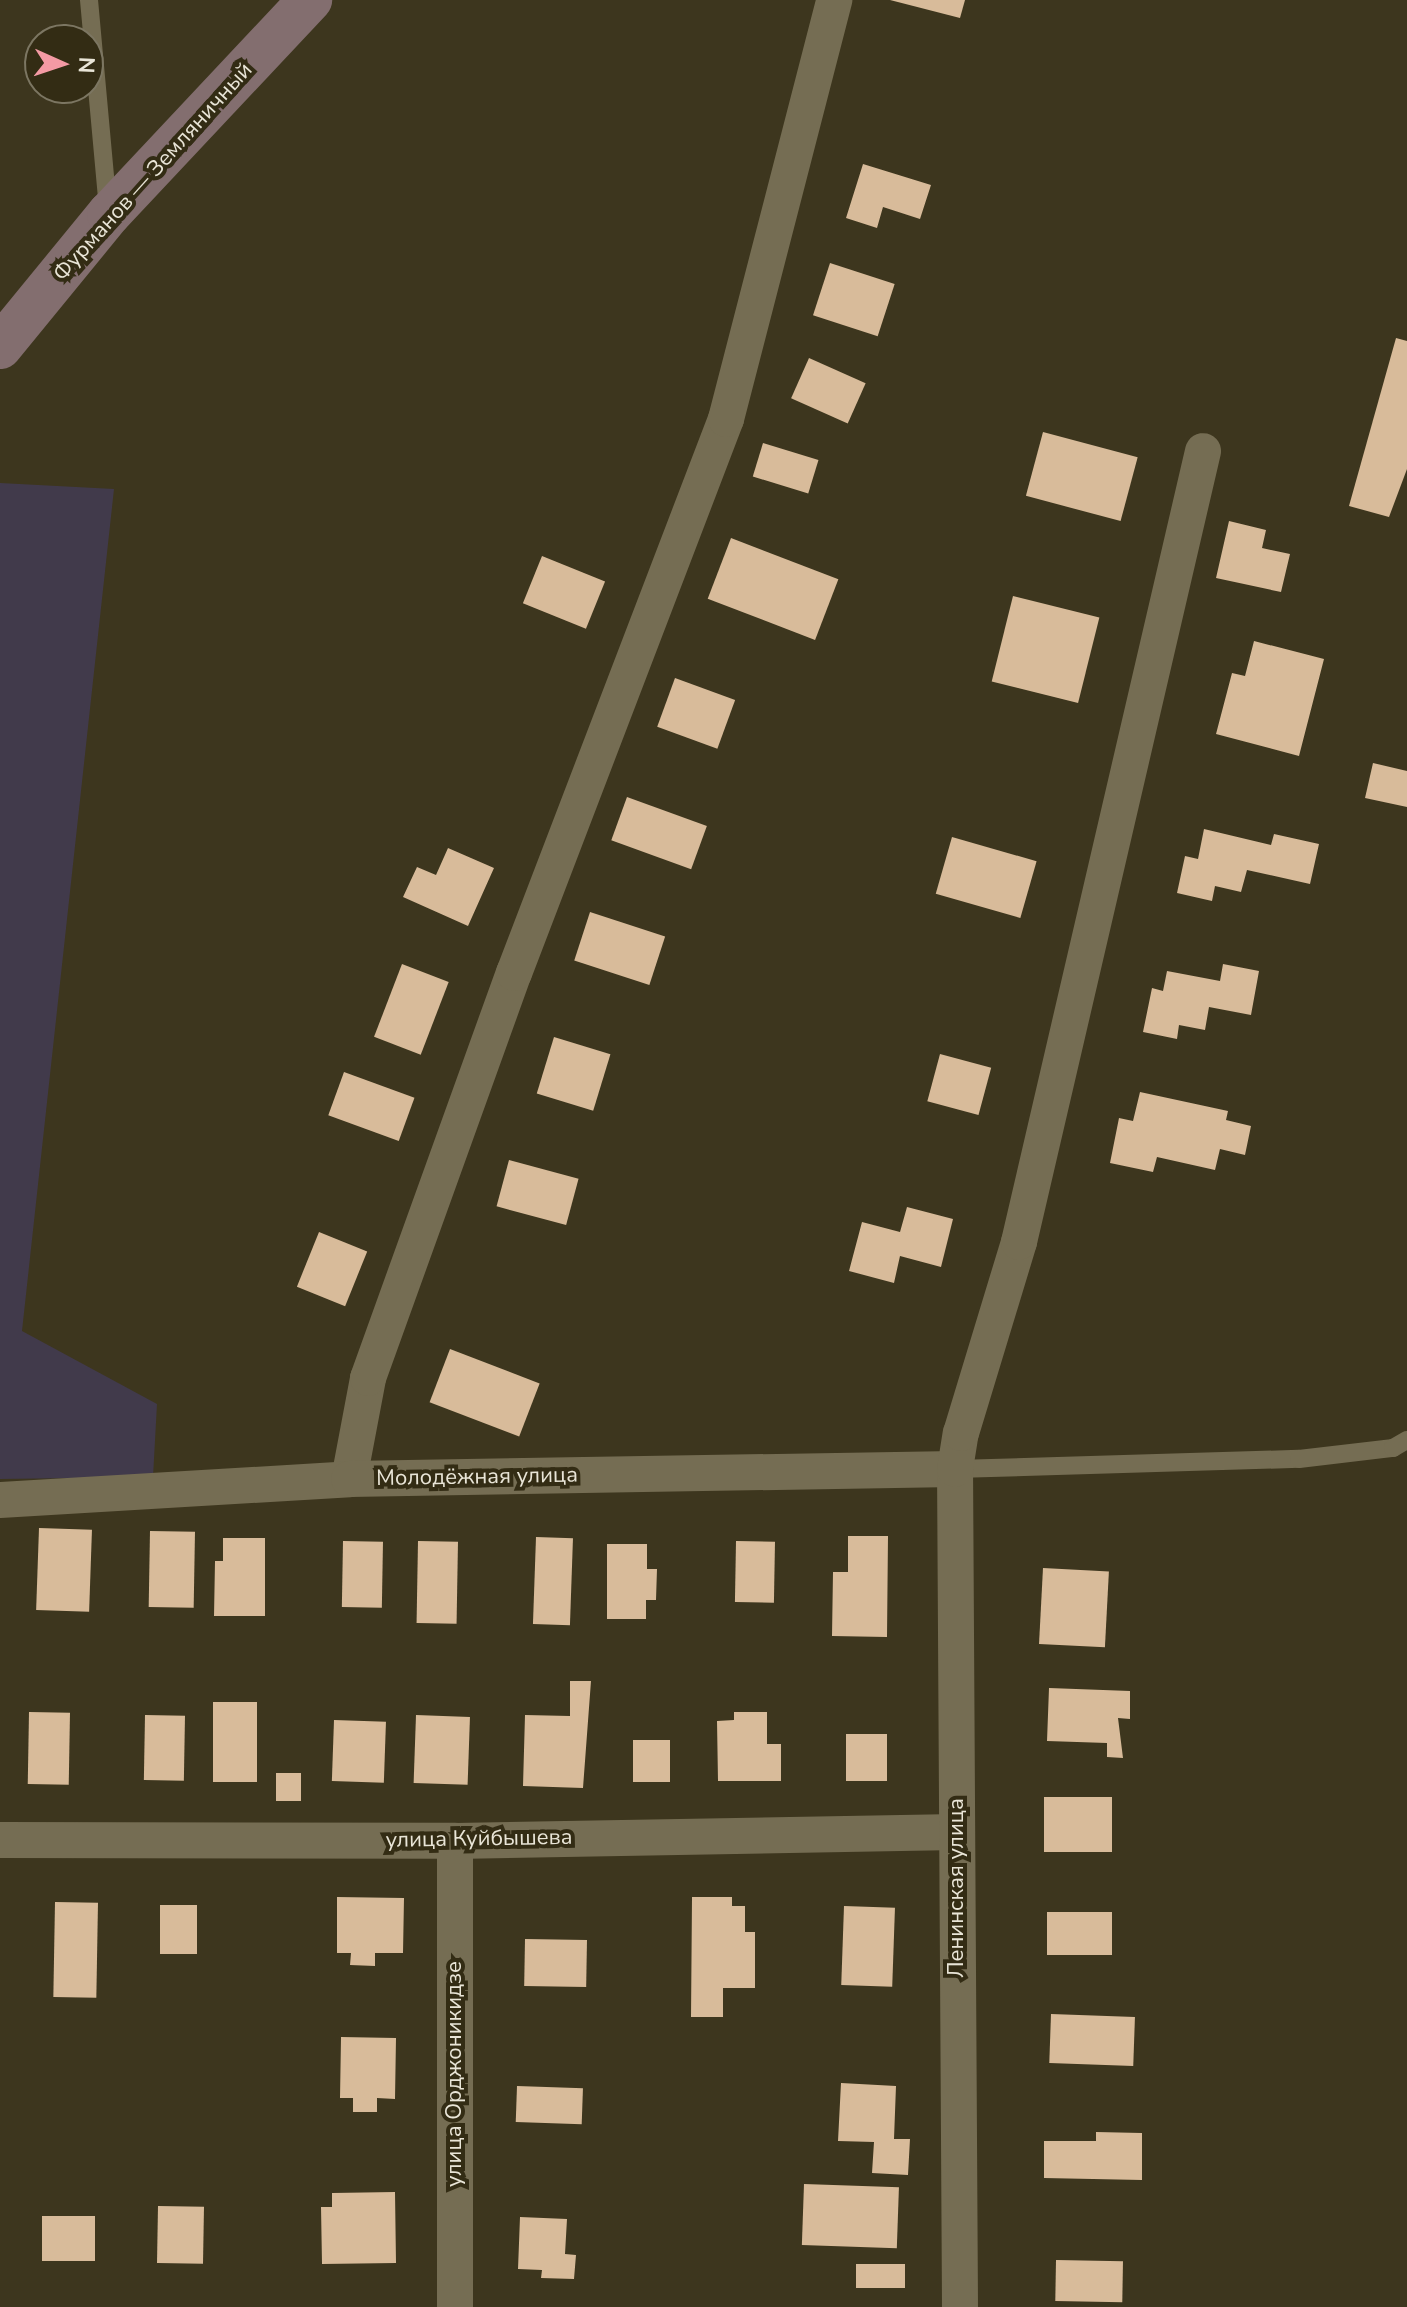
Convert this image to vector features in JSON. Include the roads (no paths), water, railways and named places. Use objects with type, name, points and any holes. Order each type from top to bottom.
[{"type":"street","name":"Фурманов — Земляничный","points":[[0,347],[109,214],[310,0]]},
{"type":"street","points":[[349,1479],[368,1378],[520,959],[726,419],[834,0]]},
{"type":"street","name":"Ленинская улица","points":[[960,2307],[955,1469],[961,1433],[1019,1242],[1203,451]]},
{"type":"street","name":"Молодёжная улица","points":[[0,1500],[349,1479],[955,1469]]},
{"type":"street","name":"улица Куйбышева","points":[[0,1840],[455,1841],[957,1832]]},
{"type":"street","name":"улица Орджоникидзе","points":[[455,1841],[455,2307]]},
{"type":"lane","points":[[89,0],[109,214]]},
{"type":"lane","points":[[955,1469],[1299,1459],[1393,1448],[1407,1440]]}]
